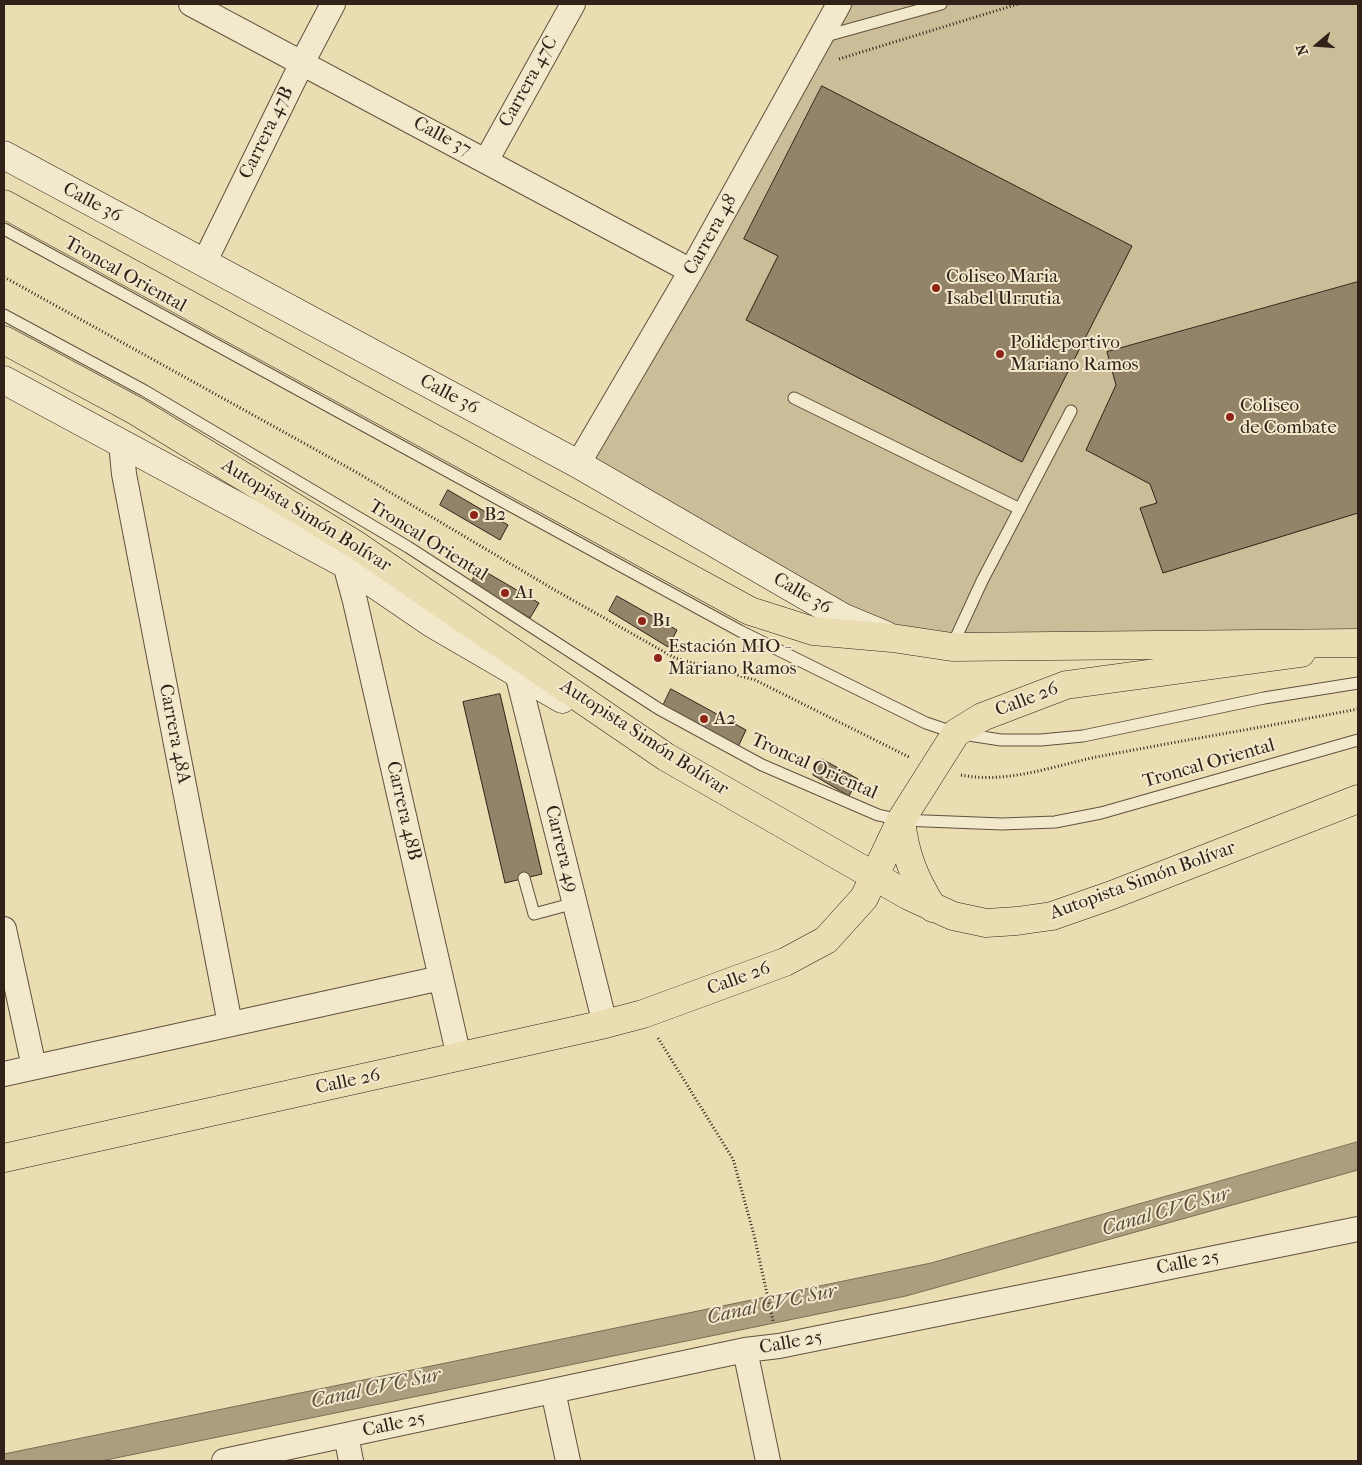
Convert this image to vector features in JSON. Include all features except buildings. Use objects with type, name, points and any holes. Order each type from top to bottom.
[{"type":"main road","points":[[4,204],[750,612],[813,631],[892,638],[952,647],[1358,644]]},
{"type":"main road","name":"Autopista Simón Bolívar","points":[[4,340],[136,411],[356,545],[666,757],[875,876],[933,908],[953,916],[986,923],[1052,916],[1112,895],[1358,799]]},
{"type":"main road","name":"Calle 26","points":[[4,1158],[605,1024],[643,1014],[784,962],[826,940],[864,898],[901,820],[933,769],[956,734],[982,716],[1066,685],[1358,644]]},
{"type":"main road","points":[[901,820],[904,844],[910,866],[920,888],[933,908]]},
{"type":"street","name":"Calle 37","points":[[192,4],[692,271]]},
{"type":"street","name":"Carrera 47B","points":[[204,263],[302,62],[333,4]]},
{"type":"street","name":"Carrera 47C","points":[[486,161],[573,4]]},
{"type":"street","name":"Carrera 48","points":[[578,464],[692,271],[839,4]]},
{"type":"street","name":"Calle 36","points":[[4,155],[578,464],[844,618],[892,638]]},
{"type":"street","points":[[4,380],[345,564],[434,624],[666,757]]},
{"type":"street","name":"Carrera 48A","points":[[121,443],[124,474],[230,1024]]},
{"type":"street","name":"Carrera 48B","points":[[345,564],[459,1057]]},
{"type":"street","name":"Carrera 49","points":[[517,673],[605,1024]]},
{"type":"street","points":[[4,928],[34,1067]]},
{"type":"street","points":[[4,1074],[441,978]]},
{"type":"street","name":"Calle 25","points":[[224,1461],[745,1350],[779,1346],[1358,1228]]},
{"type":"street","points":[[745,1350],[768,1461]]},
{"type":"street","points":[[553,1391],[568,1461]]},
{"type":"street","points":[[346,1435],[351,1461]]},
{"type":"lane","points":[[820,38],[941,4]]},
{"type":"lane","name":"Troncal Oriental","points":[[4,229],[740,631],[926,723],[956,734],[1001,740],[1041,740],[1083,736],[1264,698],[1358,683]]},
{"type":"lane","name":"Troncal Oriental","points":[[4,315],[145,391],[408,547],[659,709],[762,764],[878,815],[901,820],[1002,824],[1055,822],[1100,814],[1358,740]]},
{"type":"lane","points":[[794,398],[1020,509]]},
{"type":"lane","points":[[952,647],[982,581],[1071,411]]},
{"type":"lane","points":[[524,878],[534,914],[575,903]]},
{"type":"path","points":[[802,71],[1018,4]]},
{"type":"path","points":[[4,277],[356,472],[553,589],[675,658],[755,680],[881,743]]},
{"type":"path","points":[[933,769],[966,776],[990,778],[1009,776],[1105,755],[1358,709]]},
{"type":"path","points":[[643,1014],[733,1159],[754,1235],[774,1328]]},
{"type":"shaded area","name":"Polideportivo Mariano Ramos","points":[[839,4],[1358,4],[1358,643],[892,638],[578,464]]},
{"type":"water","name":"Canal CVC Sur","points":[[1358,1142],[1358,1170],[906,1296],[101,1461],[4,1461],[4,1454],[931,1263]]},
{"type":"place","name":"Coliseo Maria Isabel Urrutia","points":[[936,288]]},
{"type":"place","name":"Polideportivo Mariano Ramos","points":[[1000,354]]},
{"type":"place","name":"Coliseo de Combate","points":[[1230,417]]},
{"type":"place","name":"B2","points":[[474,515]]},
{"type":"place","name":"A1","points":[[505,593]]},
{"type":"place","name":"B1","points":[[642,621]]},
{"type":"place","name":"Estación MIO - Mariano Ramos","points":[[658,658]]},
{"type":"place","name":"A2","points":[[704,719]]}]
